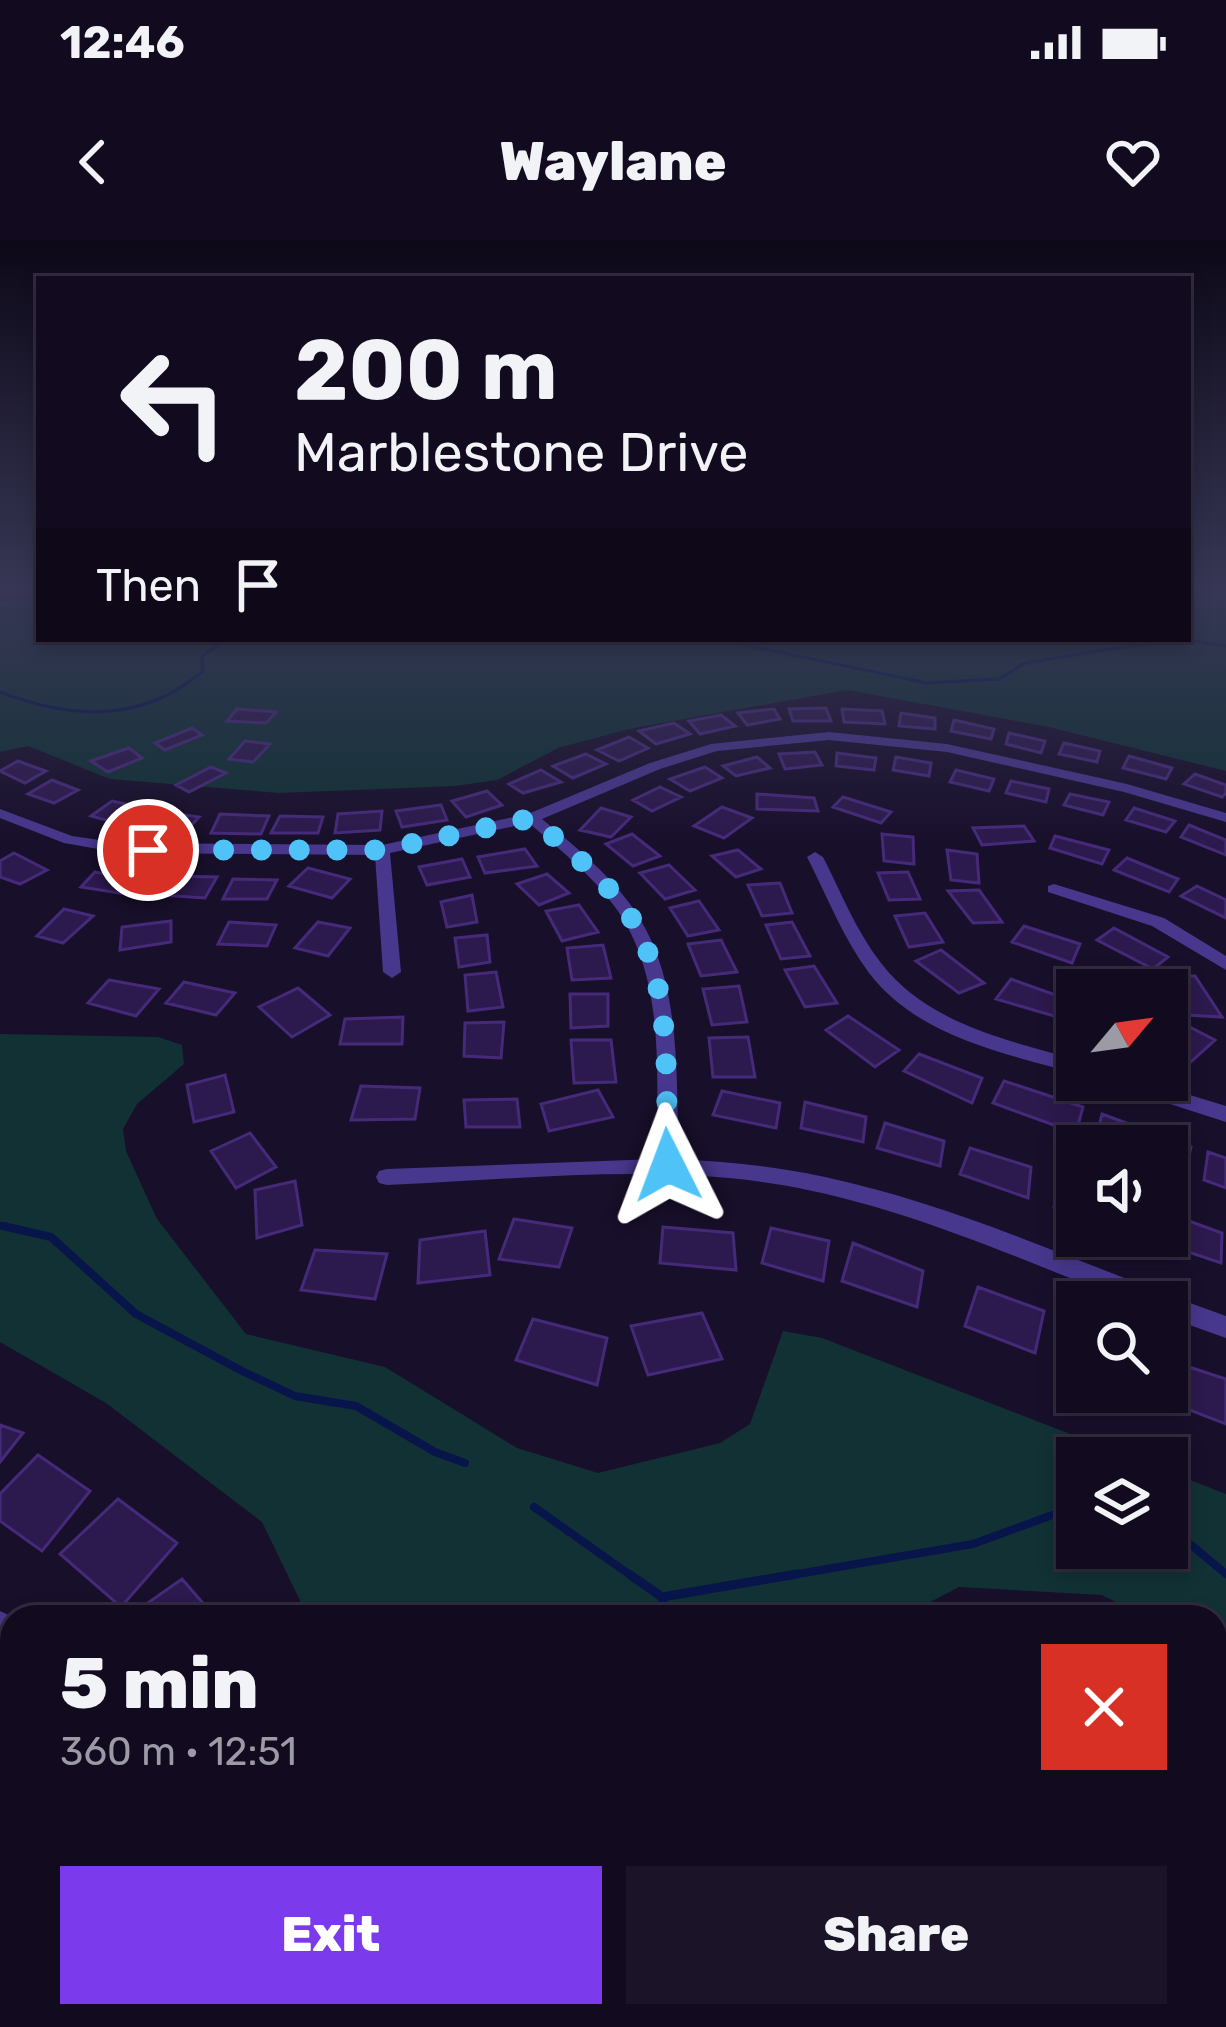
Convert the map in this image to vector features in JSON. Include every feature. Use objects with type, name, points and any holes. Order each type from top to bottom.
[{"type":"street","points":[[0,814],[69,839],[121,848],[382,850],[532,818],[688,754],[741,742],[829,736],[947,748],[1141,791],[1226,818]]},
{"type":"street","points":[[532,818],[603,883],[644,939],[661,1001],[668,1165]]},
{"type":"street","points":[[382,850],[392,972]]},
{"type":"street","points":[[815,857],[875,969],[905,999],[976,1036],[1056,1061]]},
{"type":"street","points":[[1054,889],[1158,922],[1226,964]]},
{"type":"street","points":[[1185,1101],[1226,1114]]},
{"type":"street","points":[[387,1177],[668,1165],[781,1177],[855,1193],[1099,1281]]},
{"type":"street","points":[[1188,1314],[1226,1328]]},
{"type":"green space","points":[[0,675],[1226,675],[1226,771],[1049,727],[847,690],[629,729],[558,748],[497,780],[455,786],[279,793],[110,779],[28,746],[0,752]]},
{"type":"green space","points":[[0,1034],[158,1037],[182,1045],[184,1064],[137,1104],[123,1129],[126,1151],[157,1219],[246,1334],[385,1367],[517,1448],[598,1473],[720,1443],[750,1424],[783,1331],[822,1338],[1078,1437],[1056,1437],[1056,1569],[1188,1569],[1188,1479],[1226,1494],[1226,1605],[1122,1605],[1102,1595],[959,1587],[925,1605],[302,1605],[262,1522],[106,1403],[0,1342]]},
{"type":"building","points":[[826,708],[831,721],[793,721],[789,709]]},
{"type":"building","points":[[237,709],[276,712],[266,723],[227,721]]},
{"type":"building","points":[[774,709],[780,719],[747,725],[738,713]]},
{"type":"building","points":[[842,709],[882,711],[885,724],[844,722]]},
{"type":"building","points":[[901,713],[935,718],[935,729],[899,726]]},
{"type":"building","points":[[721,715],[735,726],[700,734],[689,721]]},
{"type":"building","points":[[954,720],[994,729],[991,739],[951,731]]},
{"type":"building","points":[[674,723],[690,734],[656,744],[639,731]]},
{"type":"building","points":[[192,728],[202,735],[165,750],[155,743]]},
{"type":"building","points":[[1009,733],[1045,741],[1041,753],[1006,744]]},
{"type":"building","points":[[629,737],[648,748],[619,761],[597,750]]},
{"type":"building","points":[[245,741],[270,744],[253,762],[229,759]]},
{"type":"building","points":[[1064,743],[1100,751],[1097,762],[1059,754]]},
{"type":"building","points":[[129,748],[142,758],[108,772],[91,761]]},
{"type":"building","points":[[815,752],[822,765],[785,769],[779,754]]},
{"type":"building","points":[[837,753],[876,758],[874,770],[836,766]]},
{"type":"building","points":[[586,754],[606,764],[573,778],[553,766]]},
{"type":"building","points":[[1129,756],[1172,768],[1166,779],[1123,768]]},
{"type":"building","points":[[757,757],[770,768],[736,776],[723,766]]},
{"type":"building","points":[[896,757],[931,763],[929,776],[893,770]]},
{"type":"building","points":[[18,761],[46,771],[25,783],[0,771]]},
{"type":"building","points":[[211,767],[226,773],[189,792],[176,785]]},
{"type":"building","points":[[705,767],[722,778],[690,791],[670,779]]},
{"type":"building","points":[[541,770],[561,782],[523,793],[509,784]]},
{"type":"building","points":[[956,770],[994,779],[989,791],[950,782]]},
{"type":"building","points":[[1195,774],[1226,785],[1226,793],[1222,797],[1184,784]]},
{"type":"building","points":[[52,780],[78,790],[54,803],[28,794]]},
{"type":"building","points":[[1011,781],[1049,789],[1046,802],[1006,793]]},
{"type":"building","points":[[660,787],[681,797],[652,811],[633,800]]},
{"type":"building","points":[[487,791],[502,805],[466,817],[452,801]]},
{"type":"building","points":[[757,794],[814,798],[818,811],[757,809]]},
{"type":"building","points":[[1070,794],[1109,802],[1103,815],[1064,805]]},
{"type":"building","points":[[843,797],[891,812],[881,823],[833,807]]},
{"type":"building","points":[[112,801],[148,809],[127,826],[91,816]]},
{"type":"building","points":[[441,805],[447,820],[402,827],[396,811]]},
{"type":"building","points":[[722,807],[752,818],[724,838],[694,826]]},
{"type":"building","points":[[601,808],[631,817],[611,837],[580,830]]},
{"type":"building","points":[[1134,808],[1175,821],[1166,832],[1126,820]]},
{"type":"building","points":[[158,811],[199,817],[186,831],[146,824]]},
{"type":"building","points":[[382,811],[380,830],[335,833],[338,814]]},
{"type":"building","points":[[220,814],[269,816],[261,834],[211,833]]},
{"type":"building","points":[[280,816],[323,817],[318,833],[271,833]]},
{"type":"building","points":[[1189,825],[1226,840],[1226,855],[1181,837]]},
{"type":"building","points":[[1024,826],[1034,841],[982,845],[973,828]]},
{"type":"building","points":[[632,834],[660,856],[633,866],[606,844]]},
{"type":"building","points":[[882,834],[913,837],[914,864],[884,861]]},
{"type":"building","points":[[1055,836],[1109,850],[1102,864],[1050,848]]},
{"type":"building","points":[[525,849],[537,866],[485,873],[478,857]]},
{"type":"building","points":[[738,850],[761,869],[736,877],[712,856]]},
{"type":"building","points":[[947,850],[977,854],[979,883],[951,880]]},
{"type":"building","points":[[14,853],[47,870],[20,884],[0,877],[0,861]]},
{"type":"building","points":[[1127,858],[1178,879],[1169,892],[1114,870]]},
{"type":"building","points":[[462,859],[470,877],[427,885],[419,867]]},
{"type":"building","points":[[669,865],[695,890],[665,899],[640,873]]},
{"type":"building","points":[[308,868],[350,879],[332,898],[289,886]]},
{"type":"building","points":[[95,872],[138,880],[125,894],[81,887]]},
{"type":"building","points":[[908,872],[920,899],[889,900],[878,873]]},
{"type":"building","points":[[547,874],[569,893],[539,905],[517,884]]},
{"type":"building","points":[[170,876],[217,877],[205,898],[158,895]]},
{"type":"building","points":[[233,879],[277,880],[267,899],[223,899]]},
{"type":"building","points":[[780,883],[792,913],[762,916],[748,885]]},
{"type":"building","points":[[1197,886],[1226,900],[1226,918],[1181,896]]},
{"type":"building","points":[[979,890],[1002,922],[973,923],[948,891]]},
{"type":"building","points":[[472,895],[477,922],[447,927],[441,902]]},
{"type":"building","points":[[699,901],[719,930],[688,936],[670,908]]},
{"type":"building","points":[[579,905],[598,932],[562,941],[546,911]]},
{"type":"building","points":[[64,909],[93,916],[63,943],[37,936]]},
{"type":"building","points":[[925,913],[943,942],[909,947],[895,916]]},
{"type":"building","points":[[171,921],[171,942],[120,950],[122,927]]},
{"type":"building","points":[[229,922],[276,925],[267,946],[218,944]]},
{"type":"building","points":[[318,922],[350,928],[328,956],[295,948]]},
{"type":"building","points":[[792,922],[810,956],[781,959],[766,925]]},
{"type":"building","points":[[1024,926],[1080,944],[1072,963],[1012,942]]},
{"type":"building","points":[[1114,928],[1168,957],[1153,969],[1097,940]]},
{"type":"building","points":[[487,935],[490,962],[459,967],[455,938]]},
{"type":"building","points":[[721,940],[737,972],[701,976],[688,944]]},
{"type":"building","points":[[603,945],[611,978],[572,980],[567,948]]},
{"type":"building","points":[[941,950],[984,983],[959,993],[916,961]]},
{"type":"building","points":[[814,966],[837,1003],[805,1007],[785,970]]},
{"type":"building","points":[[496,972],[503,1007],[468,1011],[465,975]]},
{"type":"building","points":[[1188,976],[1195,976],[1222,1017],[1188,1015]]},
{"type":"building","points":[[1011,979],[1056,995],[1056,1012],[1054,1016],[996,999]]},
{"type":"building","points":[[109,980],[159,989],[136,1016],[88,1003]]},
{"type":"building","points":[[184,982],[235,993],[216,1015],[166,1003]]},
{"type":"building","points":[[739,986],[747,1022],[712,1025],[703,989]]},
{"type":"building","points":[[298,988],[330,1015],[292,1037],[259,1007]]},
{"type":"building","points":[[570,994],[608,994],[608,1026],[571,1028]]},
{"type":"building","points":[[848,1016],[899,1050],[875,1067],[826,1030]]},
{"type":"building","points":[[403,1017],[402,1044],[340,1044],[345,1019]]},
{"type":"building","points":[[504,1022],[501,1058],[464,1056],[465,1023]]},
{"type":"building","points":[[1188,1026],[1215,1040],[1188,1064]]},
{"type":"building","points":[[748,1037],[755,1077],[713,1077],[709,1038]]},
{"type":"building","points":[[571,1040],[611,1040],[616,1082],[574,1083]]},
{"type":"building","points":[[919,1054],[982,1078],[972,1103],[904,1071]]},
{"type":"building","points":[[225,1075],[234,1112],[194,1122],[187,1085]]},
{"type":"building","points":[[1004,1081],[1083,1107],[1078,1125],[1056,1126],[993,1103]]},
{"type":"building","points":[[361,1086],[420,1088],[415,1119],[351,1120]]},
{"type":"building","points":[[598,1090],[613,1117],[549,1131],[541,1104]]},
{"type":"building","points":[[722,1091],[780,1103],[776,1128],[713,1115]]},
{"type":"building","points":[[517,1099],[520,1127],[466,1127],[464,1100]]},
{"type":"building","points":[[805,1102],[866,1117],[863,1142],[801,1128]]},
{"type":"building","points":[[1102,1114],[1132,1125],[1099,1125]]},
{"type":"building","points":[[885,1123],[944,1141],[940,1166],[877,1148]]},
{"type":"building","points":[[250,1133],[276,1167],[236,1188],[211,1151]]},
{"type":"building","points":[[970,1148],[1031,1167],[1028,1198],[960,1174]]},
{"type":"building","points":[[1208,1152],[1226,1158],[1226,1188],[1204,1180]]},
{"type":"building","points":[[295,1181],[302,1225],[257,1238],[255,1190]]},
{"type":"building","points":[[514,1219],[572,1228],[559,1267],[499,1259]]},
{"type":"building","points":[[1188,1221],[1222,1233],[1221,1263],[1188,1252]]},
{"type":"building","points":[[663,1227],[733,1233],[736,1270],[660,1263]]},
{"type":"building","points":[[771,1228],[829,1241],[823,1281],[762,1263]]},
{"type":"building","points":[[485,1231],[490,1275],[418,1283],[420,1240]]},
{"type":"building","points":[[853,1243],[923,1271],[917,1307],[842,1281]]},
{"type":"building","points":[[315,1250],[387,1254],[375,1299],[301,1290]]},
{"type":"building","points":[[978,1287],[1044,1311],[1035,1353],[965,1326]]},
{"type":"building","points":[[702,1313],[722,1359],[648,1375],[631,1326]]},
{"type":"building","points":[[533,1319],[607,1338],[597,1385],[516,1360]]},
{"type":"building","points":[[1188,1367],[1226,1379],[1226,1424],[1188,1409]]},
{"type":"building","points":[[0,1425],[23,1433],[0,1462]]},
{"type":"building","points":[[38,1455],[90,1491],[42,1551],[0,1521],[0,1494]]},
{"type":"building","points":[[118,1499],[177,1543],[123,1605],[60,1554]]},
{"type":"building","points":[[182,1579],[205,1605],[145,1605]]},
{"type":"waterway","points":[[0,692],[54,708],[106,712],[156,700],[197,675]]},
{"type":"waterway","points":[[891,675],[927,683],[1005,675]]},
{"type":"waterway","points":[[0,1225],[15,1229]]},
{"type":"waterway","points":[[3,1226],[15,1229]]},
{"type":"waterway","points":[[15,1229],[51,1237],[136,1314],[242,1371],[295,1396],[356,1406],[435,1452],[465,1463]]},
{"type":"waterway","points":[[534,1507],[633,1577]]},
{"type":"waterway","points":[[780,1577],[973,1544],[1056,1514]]},
{"type":"waterway","points":[[1188,1542],[1226,1574]]},
{"type":"waterway","points":[[629,1574],[662,1597]]},
{"type":"waterway","points":[[662,1597],[797,1574]]},
{"type":"waterway","points":[[662,1597],[664,1605]]},
{"type":"route","points":[[148,850],[382,850],[532,818],[603,883],[644,939],[661,1001],[668,1165]]}]
